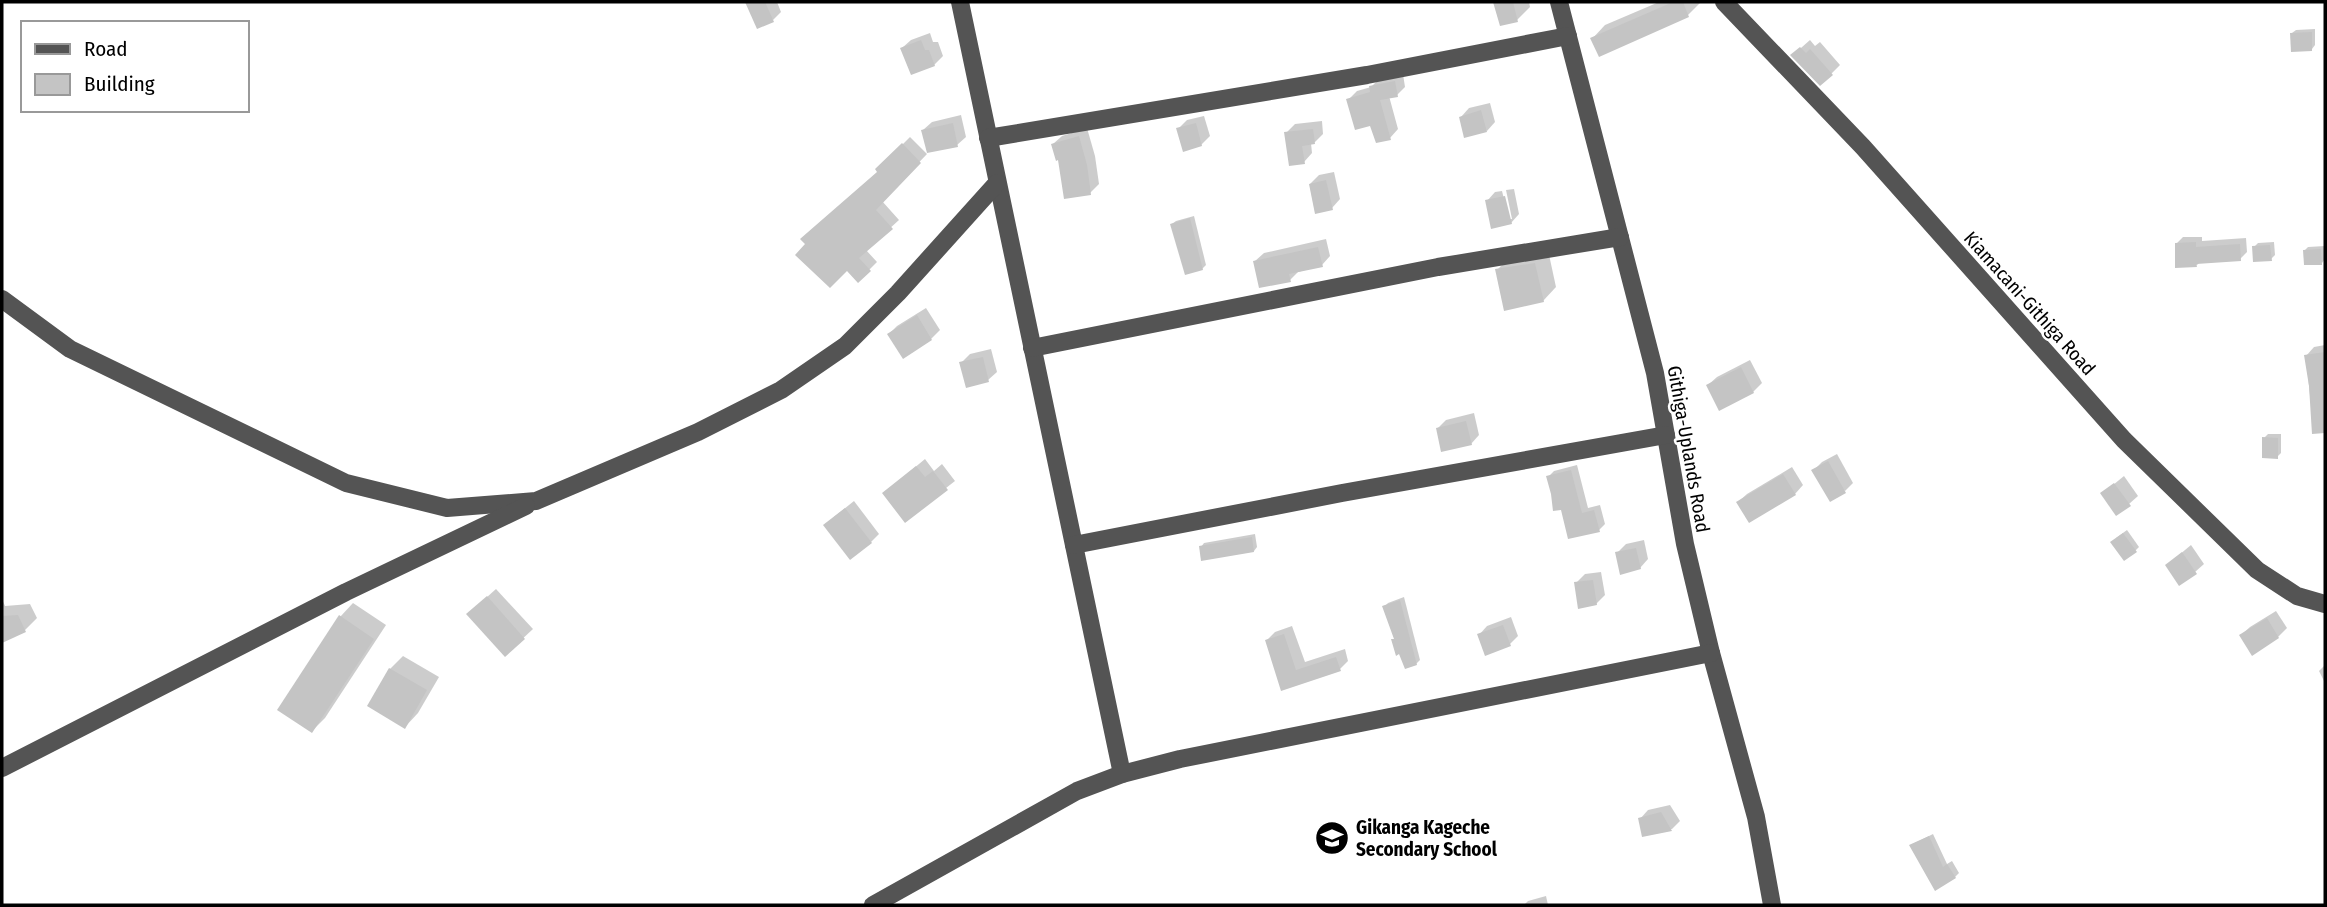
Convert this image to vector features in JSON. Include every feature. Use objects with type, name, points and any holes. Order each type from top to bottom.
[{"type":"street","points":[[960,2],[1122,774]]},
{"type":"street","name":"Githiga-Uplands Road","points":[[1559,2],[1655,373],[1685,544],[1711,653],[1756,817],[1772,905]]},
{"type":"street","name":"Kiamacani-Githiga Road","points":[[1724,2],[1863,147],[2124,440],[2258,570],[2297,596],[2325,604]]},
{"type":"street","points":[[988,138],[1367,75],[1568,36]]},
{"type":"street","points":[[2,768],[346,592],[536,501],[698,432],[781,390],[845,346],[898,293],[997,183]]},
{"type":"street","points":[[1032,348],[1438,267],[1620,237]]},
{"type":"street","points":[[2,299],[70,349],[346,483],[447,508],[536,501]]},
{"type":"street","points":[[1074,545],[1342,493],[1666,435]]},
{"type":"street","points":[[873,905],[1077,791],[1122,774],[1180,759],[1711,653]]},
{"type":"building","points":[[745,2],[765,2],[774,22],[757,29]]},
{"type":"building","points":[[1493,2],[1513,2],[1518,22],[1500,26]]},
{"type":"building","points":[[1673,2],[1683,2],[1689,17],[1599,57],[1590,38]]},
{"type":"building","points":[[2312,32],[2312,51],[2291,52],[2290,33]]},
{"type":"building","points":[[921,40],[925,50],[929,50],[935,66],[911,75],[900,48]]},
{"type":"building","points":[[1800,47],[1806,53],[1810,49],[1833,75],[1820,86],[1790,55]]},
{"type":"building","points":[[1395,81],[1398,97],[1380,100],[1391,140],[1376,143],[1370,126],[1355,130],[1346,99],[1370,92],[1369,86]]},
{"type":"building","points":[[1481,110],[1487,132],[1464,138],[1459,117]]},
{"type":"building","points":[[953,123],[958,147],[927,153],[921,130]]},
{"type":"building","points":[[1196,123],[1202,146],[1183,152],[1176,128]]},
{"type":"building","points":[[1313,129],[1315,144],[1302,146],[1305,164],[1289,166],[1284,132]]},
{"type":"building","points":[[1079,136],[1091,195],[1064,199],[1058,160],[1056,161],[1051,144]]},
{"type":"building","points":[[902,143],[921,163],[876,210],[893,229],[859,258],[871,271],[858,283],[847,271],[830,288],[795,255],[805,244],[800,239],[877,172],[875,169]]},
{"type":"building","points":[[1326,180],[1333,210],[1315,214],[1309,184]]},
{"type":"building","points":[[1505,196],[1512,224],[1491,229],[1485,200]]},
{"type":"building","points":[[1190,218],[1203,270],[1185,275],[1170,224]]},
{"type":"building","points":[[2196,242],[2196,247],[2240,244],[2241,261],[2175,268],[2175,243]]},
{"type":"building","points":[[2270,245],[2272,261],[2253,262],[2252,246]]},
{"type":"building","points":[[1318,247],[1323,267],[1289,274],[1291,282],[1259,288],[1253,261]]},
{"type":"building","points":[[2321,249],[2322,265],[2304,265],[2303,250]]},
{"type":"building","points":[[1535,263],[1544,302],[1504,311],[1495,269]]},
{"type":"building","points":[[917,315],[932,340],[903,359],[887,334]]},
{"type":"building","points":[[2325,352],[2325,433],[2312,434],[2304,355]]},
{"type":"building","points":[[983,357],[989,382],[966,388],[959,362]]},
{"type":"building","points":[[1741,367],[1754,393],[1719,411],[1706,385]]},
{"type":"building","points":[[1466,421],[1472,445],[1441,452],[1436,428]]},
{"type":"building","points":[[2262,437],[2278,438],[2278,459],[2262,458]]},
{"type":"building","points":[[1828,461],[1846,493],[1830,502],[1811,470]]},
{"type":"building","points":[[916,466],[925,477],[933,471],[948,490],[905,523],[882,493]]},
{"type":"building","points":[[1571,470],[1582,513],[1594,510],[1600,532],[1568,539],[1561,510],[1553,511],[1546,476]]},
{"type":"building","points":[[1783,474],[1796,495],[1749,523],[1736,502]]},
{"type":"building","points":[[2114,483],[2131,506],[2116,516],[2100,493]]},
{"type":"building","points":[[845,508],[872,543],[850,560],[823,525]]},
{"type":"building","points":[[2123,533],[2137,552],[2124,561],[2110,542]]},
{"type":"building","points":[[1252,537],[1254,552],[1201,561],[1199,546]]},
{"type":"building","points":[[1636,548],[1641,569],[1620,575],[1615,552]]},
{"type":"building","points":[[2182,552],[2197,574],[2179,586],[2165,565]]},
{"type":"building","points":[[1593,580],[1597,605],[1578,609],[1574,582]]},
{"type":"building","points":[[487,596],[525,639],[505,657],[466,614]]},
{"type":"building","points":[[1400,600],[1417,665],[1405,669],[1399,654],[1396,656],[1391,639],[1394,639],[1382,606]]},
{"type":"building","points":[[18,615],[26,632],[2,643],[2,616]]},
{"type":"building","points":[[339,615],[374,639],[312,733],[277,710]]},
{"type":"building","points":[[2267,618],[2279,638],[2252,656],[2239,635]]},
{"type":"building","points":[[1503,625],[1511,646],[1485,656],[1477,634]]},
{"type":"building","points":[[1284,634],[1296,670],[1336,657],[1341,671],[1281,691],[1265,640]]},
{"type":"building","points":[[389,668],[427,690],[405,729],[367,706]]},
{"type":"building","points":[[1661,812],[1672,831],[1642,837],[1638,818]]},
{"type":"building","points":[[1929,836],[1943,867],[1947,864],[1956,878],[1935,891],[1909,845]]},
{"type":"place","name":"Gikanga Kageche Secondary School","points":[[1332,838]]}]
